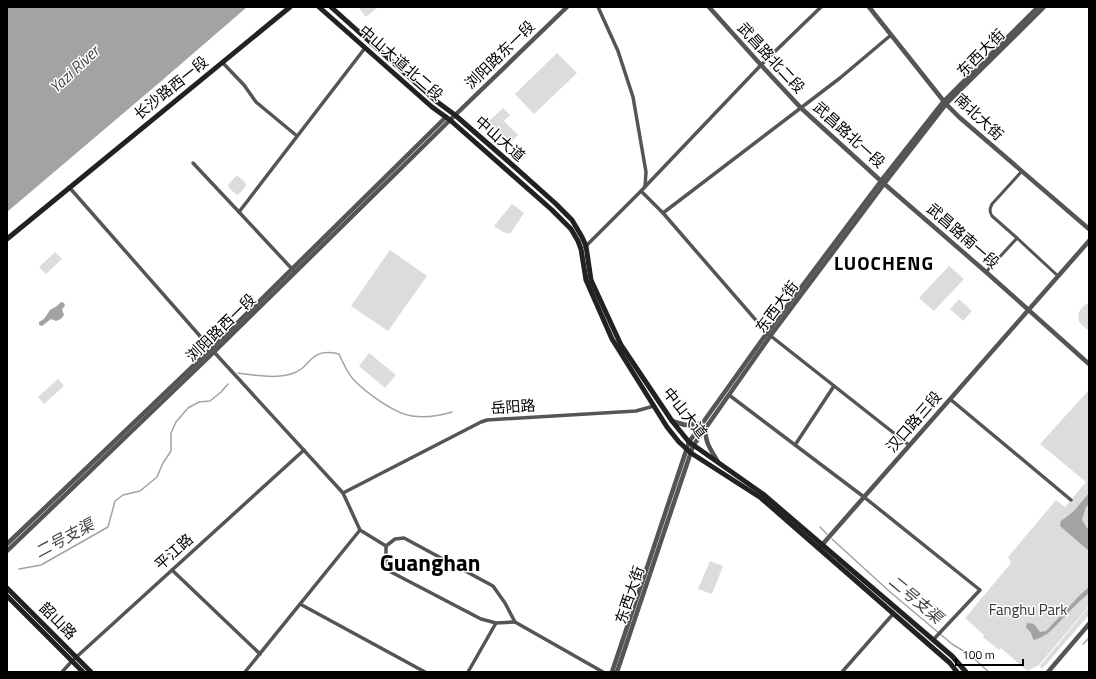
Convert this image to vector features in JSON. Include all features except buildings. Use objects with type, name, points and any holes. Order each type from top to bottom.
[{"type":"main road","name":"长沙路西一段","points":[[7,239],[68,187],[290,7]]},
{"type":"main road","name":"中山大道北二段","points":[[319,7],[432,106],[448,118]]},
{"type":"main road","name":"中山大道北二段","points":[[331,7],[431,96],[455,115]]},
{"type":"main road","name":"中山大道","points":[[455,115],[555,203],[572,220],[582,237],[586,280],[612,339],[667,428],[679,442],[689,451],[761,498],[952,656],[966,672]]},
{"type":"main road","name":"中山大道","points":[[448,118],[564,220],[571,229],[583,248],[591,280],[621,344],[672,421],[691,444],[763,494],[893,614],[950,663],[957,672]]},
{"type":"main road","name":"韶山路","points":[[7,588],[74,659],[83,672]]},
{"type":"main road","name":"韶山路","points":[[7,596],[74,659],[91,672]]},
{"type":"street","name":"浏阳路东一段","points":[[448,118],[455,115],[567,7]]},
{"type":"street","points":[[598,7],[618,51],[633,97],[646,172],[645,187]]},
{"type":"street","name":"武昌路北二段","points":[[709,7],[761,66],[801,108]]},
{"type":"street","points":[[583,248],[645,187],[820,7]]},
{"type":"street","name":"南北大街","points":[[869,7],[945,103],[959,117],[1089,229]]},
{"type":"street","name":"东西大街","points":[[617,672],[691,444],[769,334],[882,182],[945,103],[1038,7]]},
{"type":"street","name":"东西大街","points":[[945,103],[1044,7]]},
{"type":"street","points":[[663,213],[801,108],[891,35]]},
{"type":"street","points":[[239,212],[365,48]]},
{"type":"street","points":[[222,62],[244,85],[256,102],[297,136]]},
{"type":"street","name":"武昌路北一段","points":[[801,108],[882,182]]},
{"type":"street","name":"浏阳路西一段","points":[[7,551],[448,118]]},
{"type":"street","points":[[193,163],[293,271]]},
{"type":"street","points":[[1022,171],[992,204],[990,212],[992,216],[1058,276]]},
{"type":"street","name":"武昌路南一段","points":[[882,182],[1089,364]]},
{"type":"street","points":[[68,187],[342,493],[360,530],[386,546]]},
{"type":"street","points":[[641,191],[663,213],[769,334],[910,445]]},
{"type":"street","points":[[986,272],[1017,238]]},
{"type":"street","name":"汉口路三段","points":[[821,547],[1089,241]]},
{"type":"street","name":"东西大街","points":[[704,425],[729,395],[769,334]]},
{"type":"street","points":[[7,544],[213,350]]},
{"type":"street","points":[[795,445],[834,386]]},
{"type":"street","points":[[729,395],[864,497],[980,590],[933,640]]},
{"type":"street","points":[[950,399],[1071,500]]},
{"type":"street","name":"岳阳路","points":[[342,493],[487,420],[636,410],[654,406]]},
{"type":"street","points":[[672,421],[685,424],[704,425],[705,437],[719,463]]},
{"type":"street","name":"平江路","points":[[62,672],[74,659],[304,450]]},
{"type":"street","name":"东西大街","points":[[612,672],[689,451]]},
{"type":"street","points":[[245,672],[360,530]]},
{"type":"street","points":[[386,546],[395,540],[404,538],[493,586],[505,603],[515,622]]},
{"type":"street","points":[[386,546],[386,560],[391,572],[481,619],[496,623],[515,622],[603,672]]},
{"type":"street","points":[[172,570],[260,654]]},
{"type":"street","points":[[300,604],[425,672]]},
{"type":"street","points":[[842,672],[893,614]]},
{"type":"street","points":[[468,672],[496,623]]},
{"type":"street","points":[[1048,672],[1089,624]]},
{"type":"green space","points":[[358,7],[376,7],[377,8],[366,17]]},
{"type":"green space","points":[[557,53],[577,73],[534,114],[515,94]]},
{"type":"green space","points":[[503,108],[510,115],[504,121],[518,135],[511,142],[489,121]]},
{"type":"green space","points":[[236,176],[245,182],[246,186],[237,195],[229,188],[228,185]]},
{"type":"green space","points":[[512,204],[524,213],[510,234],[503,232],[494,226]]},
{"type":"green space","points":[[390,250],[427,276],[388,331],[351,306]]},
{"type":"green space","points":[[55,252],[62,259],[46,274],[39,267]]},
{"type":"green space","points":[[949,266],[964,279],[934,311],[919,298]]},
{"type":"green space","points":[[959,299],[972,311],[963,321],[950,309]]},
{"type":"green space","points":[[1089,303],[1089,331],[1081,324],[1078,315],[1080,310]]},
{"type":"green space","points":[[369,353],[396,375],[385,388],[359,366]]},
{"type":"green space","points":[[58,379],[64,386],[44,404],[38,397]]},
{"type":"green space","name":"Fanghu Park","points":[[1088,391],[1089,606],[1039,665],[1027,671],[1001,648],[999,650],[983,637],[984,635],[965,618],[1011,563],[1008,557],[1056,500],[1065,507],[1086,482],[1040,444]]},
{"type":"green space","points":[[710,561],[723,566],[712,594],[698,589]]},
{"type":"green space","points":[[1089,607],[1089,615],[1042,669],[1040,666]]},
{"type":"water","name":"Yazi River","points":[[7,7],[247,7],[7,212]]},
{"type":"water","points":[[61,302],[64,303],[65,306],[62,309],[64,315],[61,319],[56,321],[51,319],[42,326],[39,325],[39,322],[44,319],[50,310]]},
{"type":"water","points":[[1089,493],[1089,504],[1086,507],[1082,520],[1089,529],[1089,551],[1060,526],[1061,521],[1074,511]]},
{"type":"water","points":[[1089,587],[1089,593],[1074,606],[1052,630],[1044,636],[1034,640],[1033,639],[1031,633],[1026,627],[1027,623],[1034,624],[1040,632],[1046,631]]},
{"type":"waterway","name":"二号支渠","points":[[238,373],[264,376],[291,374],[298,371],[311,359],[321,353],[339,354],[353,379],[372,396],[389,407],[405,414],[422,417],[437,416],[452,412]]},
{"type":"waterway","name":"二号支渠","points":[[19,569],[41,565],[108,527],[115,501],[123,495],[140,491],[157,477],[163,463],[171,451],[171,433],[176,422],[188,408],[199,402],[210,401],[228,384]]},
{"type":"waterway","name":"二号支渠","points":[[820,527],[827,534]]},
{"type":"waterway","name":"二号支渠","points":[[832,539],[889,591],[952,644],[970,655],[989,672]]},
{"type":"waterway","name":"二号支渠","points":[[1083,644],[1089,638]]},
{"type":"district","name":"LUOCHENG","points":[[884,263]]},
{"type":"district","name":"Guanghan","points":[[430,563]]}]
